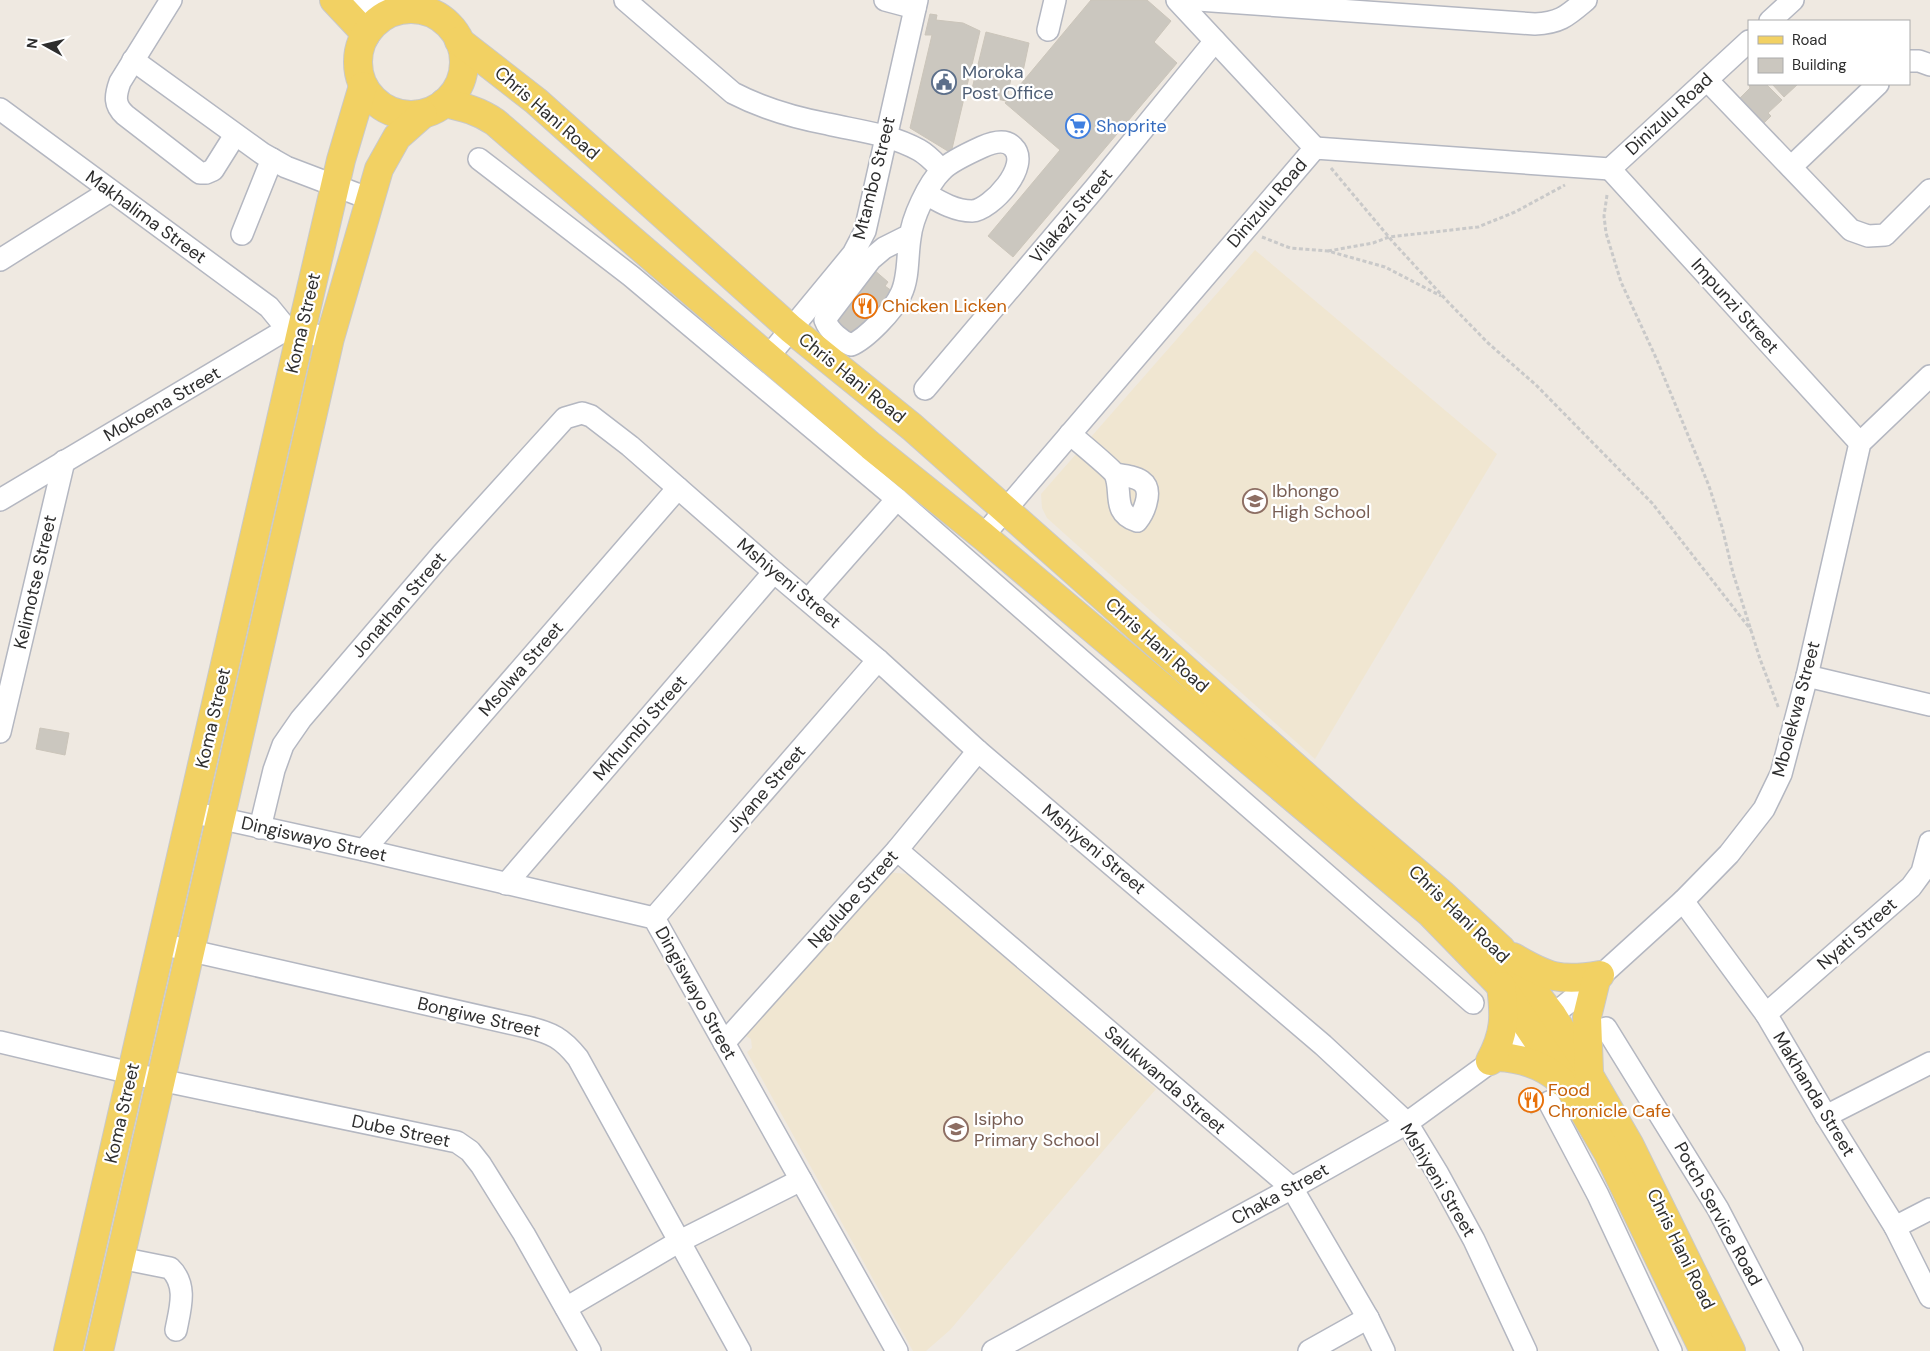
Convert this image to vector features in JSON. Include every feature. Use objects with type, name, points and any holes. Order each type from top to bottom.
[{"type":"main road","points":[[334,0],[394,11],[442,20],[452,29],[459,41],[463,58],[462,74],[456,90],[433,109],[405,115],[388,110],[374,101],[363,86],[358,69],[359,51],[394,11]]},
{"type":"main road","name":"Chris Hani Road","points":[[459,41],[536,101],[791,328],[912,427],[1347,814],[1443,895],[1501,949],[1542,1023],[1570,1089],[1608,1153],[1704,1351]]},
{"type":"main road","name":"Koma Street","points":[[68,1351],[191,812],[294,330],[363,86]]},
{"type":"main road","name":"Chris Hani Road","points":[[433,109],[469,108],[484,114],[495,122],[871,446],[983,536],[1430,913],[1501,986],[1542,1023]]},
{"type":"main road","name":"Koma Street","points":[[99,1351],[330,338],[379,169],[397,137],[433,109]]},
{"type":"main road","points":[[1501,949],[1545,975],[1562,979],[1598,978],[1570,1089],[1551,1073],[1535,1064],[1514,1058],[1493,1059],[1503,1028],[1504,1011],[1501,986]]},
{"type":"main road","name":"Chris Hani Road","points":[[1570,1089],[1629,1144],[1731,1351]]},
{"type":"street","points":[[171,0],[117,89],[116,103],[119,109],[200,173],[213,170],[235,135]]},
{"type":"street","points":[[356,0],[394,11]]},
{"type":"street","points":[[625,0],[733,93],[747,100],[825,124],[885,135],[920,151],[942,170]]},
{"type":"street","points":[[885,0],[916,4]]},
{"type":"street","points":[[1048,30],[1055,0]]},
{"type":"street","points":[[1176,0],[1314,148]]},
{"type":"street","points":[[1198,0],[1549,24],[1562,20],[1586,0]]},
{"type":"street","points":[[1771,20],[1793,0]]},
{"type":"street","name":"Mtambo Street","points":[[768,357],[854,254],[865,230],[916,4]]},
{"type":"street","name":"Vilakazi Street","points":[[925,389],[1095,188],[1215,41]]},
{"type":"street","name":"Dinizulu Road","points":[[983,536],[1314,148],[1610,169],[1748,42]]},
{"type":"street","points":[[133,60],[235,135],[272,159],[286,167],[370,200]]},
{"type":"street","points":[[1910,61],[1930,64]]},
{"type":"street","points":[[1707,80],[1852,230],[1868,236],[1885,235],[1930,190]]},
{"type":"street","points":[[1791,167],[1877,85]]},
{"type":"street","name":"Makhalima Street","points":[[0,109],[269,307],[294,330]]},
{"type":"street","points":[[910,235],[884,248],[871,259],[829,314],[826,320],[828,326],[845,342],[851,345],[862,338],[877,324],[901,294],[905,280],[910,235],[919,208],[926,194],[942,170],[991,143],[1004,142],[1014,147],[1018,155],[1017,169],[1004,188],[991,203],[973,211],[942,203],[926,194]]},
{"type":"street","points":[[242,234],[272,159]]},
{"type":"street","points":[[479,159],[631,276],[897,499],[1473,1003]]},
{"type":"street","name":"Impunzi Street","points":[[1610,169],[1860,442]]},
{"type":"street","points":[[0,260],[110,191]]},
{"type":"street","points":[[294,330],[330,338]]},
{"type":"street","name":"Mokoena Street","points":[[0,500],[262,346],[294,330]]},
{"type":"street","points":[[1860,442],[1930,376]]},
{"type":"street","name":"Mshiyeni Street","points":[[582,413],[602,422],[878,660],[978,751],[1323,1045],[1406,1123],[1438,1174],[1474,1240],[1526,1351]]},
{"type":"street","name":"Jonathan Street","points":[[260,828],[274,770],[283,745],[302,719],[499,490],[566,418],[582,413]]},
{"type":"street","points":[[1070,434],[1115,474]]},
{"type":"street","name":"Mbolekwa Street","points":[[1542,1023],[1598,978],[1683,901],[1729,854],[1764,809],[1781,774],[1807,676],[1860,442]]},
{"type":"street","name":"Kelimotse Street","points":[[0,732],[64,461]]},
{"type":"street","name":"Msolwa Street","points":[[364,850],[678,488]]},
{"type":"street","points":[[808,600],[897,499]]},
{"type":"street","name":"Mkhumbi Street","points":[[506,884],[774,572]]},
{"type":"street","name":"Jiyane Street","points":[[654,918],[878,660]]},
{"type":"street","points":[[1807,676],[1930,706]]},
{"type":"street","name":"Ngulube Street","points":[[724,1043],[897,850],[978,751]]},
{"type":"street","name":"Dingiswayo Street","points":[[191,812],[364,850],[654,918],[897,1351]]},
{"type":"street","name":"Nyati Street","points":[[1766,1014],[1911,887],[1922,872],[1930,842]]},
{"type":"street","name":"Salukwanda Street","points":[[897,850],[1292,1188],[1368,1318],[1384,1351]]},
{"type":"street","name":"Makhanda Street","points":[[1683,901],[1766,1014],[1826,1116],[1896,1226],[1930,1297]]},
{"type":"street","name":"Bongiwe Street","points":[[161,944],[527,1027],[559,1038],[568,1045],[578,1058],[740,1351]]},
{"type":"street","name":"Chaka Street","points":[[993,1351],[1292,1188],[1406,1123],[1542,1023]]},
{"type":"street","name":"Potch Service Road","points":[[1606,1028],[1718,1209],[1792,1351]]},
{"type":"street","name":"Dube Street","points":[[0,1042],[160,1080],[457,1142],[470,1151],[481,1165],[524,1234],[590,1351]]},
{"type":"street","points":[[1826,1116],[1930,1063]]},
{"type":"street","points":[[1570,1089],[1598,1195],[1671,1351]]},
{"type":"street","points":[[566,1308],[680,1241],[801,1180]]},
{"type":"street","points":[[1896,1226],[1930,1209]]},
{"type":"street","points":[[120,1258],[170,1268],[175,1273],[181,1289],[182,1300],[176,1330]]},
{"type":"street","points":[[1309,1351],[1368,1318]]},
{"type":"path","points":[[1314,148],[1389,238],[1444,297],[1488,343],[1536,385],[1652,502],[1751,630]]},
{"type":"path","points":[[1328,251],[1373,243],[1389,238],[1478,227],[1515,212],[1562,187],[1585,167]]},
{"type":"path","points":[[1610,169],[1604,216],[1606,233],[1621,282],[1657,360],[1709,486],[1722,527],[1733,573],[1780,711]]},
{"type":"path","points":[[1245,229],[1290,248],[1328,251],[1385,267],[1444,297]]},
{"type":"shaded area","name":"Ibhongo High School","points":[[1255,250],[1497,454],[1315,759],[1047,518],[1042,508],[1041,494]]},
{"type":"shaded area","name":"Isipho Primary School","points":[[885,872],[908,874],[1156,1089],[950,1330],[926,1351],[913,1351],[747,1052],[752,1048],[751,1039],[744,1035]]},
{"type":"building","name":"Shoprite","points":[[1091,0],[1147,0],[1171,21],[1154,42],[1177,63],[1013,257],[988,236],[1060,150],[1005,103]]},
{"type":"building","name":"Moroka Post Office","points":[[930,14],[937,15],[936,20],[963,23],[980,31],[951,153],[910,128],[932,35],[925,35]]},
{"type":"building","points":[[986,32],[1029,43],[1022,76],[1012,74],[1006,101],[971,93]]},
{"type":"building","points":[[1749,85],[1767,85],[1782,100],[1768,113],[1771,116],[1764,123],[1740,98],[1750,88]]},
{"type":"building","points":[[1773,85],[1797,85],[1784,97]]},
{"type":"building","name":"Chicken Licken","points":[[873,269],[888,282],[885,286],[896,294],[856,337],[834,318]]},
{"type":"building","points":[[40,728],[69,733],[65,755],[36,749]]},
{"type":"building","name":"Food Chronicle Cafe","points":[[1528,1089],[1530,1093],[1535,1091],[1544,1106],[1531,1114],[1519,1094]]},
{"type":"place","name":"Moroka Post Office","points":[[944,82]]},
{"type":"place","name":"Shoprite","points":[[1078,126]]},
{"type":"place","name":"Chicken Licken","points":[[865,306]]},
{"type":"place","name":"Ibhongo High School","points":[[1255,501]]},
{"type":"place","name":"Food Chronicle Cafe","points":[[1531,1100]]},
{"type":"place","name":"Isipho Primary School","points":[[956,1129]]}]
